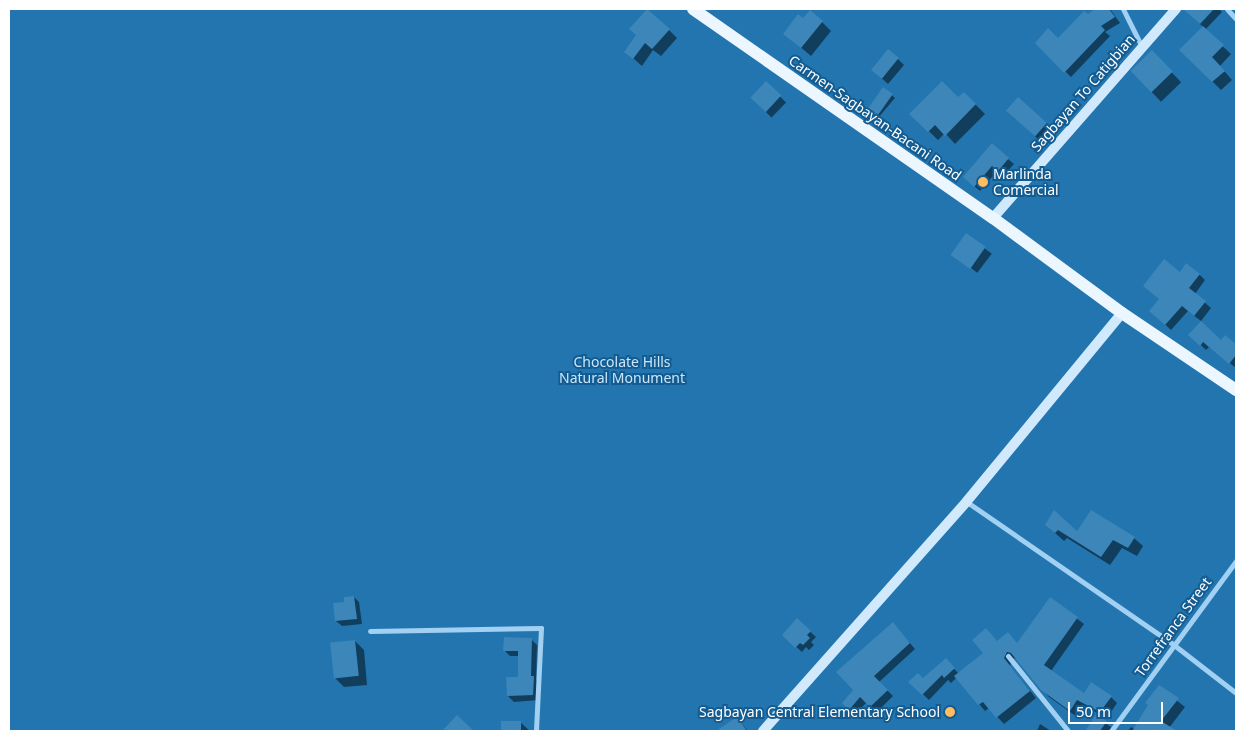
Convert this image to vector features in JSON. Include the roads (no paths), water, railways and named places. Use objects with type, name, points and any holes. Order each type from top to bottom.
[{"type":"main road","name":"Carmen-Sagbayan-Bacani Road","points":[[693,9],[992,218],[1122,313],[1236,390]]},
{"type":"street","points":[[1123,9],[1142,47]]},
{"type":"street","name":"Sagbayan To Catigbian","points":[[992,218],[1176,9]]},
{"type":"street","points":[[1227,9],[1236,19]]},
{"type":"street","points":[[762,731],[967,501],[1122,313]]},
{"type":"street","points":[[967,501],[1174,645],[1236,693]]},
{"type":"street","name":"Torrefranca Street","points":[[1111,731],[1236,561]]},
{"type":"street","points":[[370,631],[541,628],[536,731]]},
{"type":"street","points":[[1008,656],[1068,731]]},
{"type":"place","name":"Marlinda Comercial","points":[[983,182]]},
{"type":"place","name":"Sagbayan Central Elementary School","points":[[950,712]]},
{"type":"park label","name":"Chocolate Hills Natural Monument","points":[[622,370]]}]
